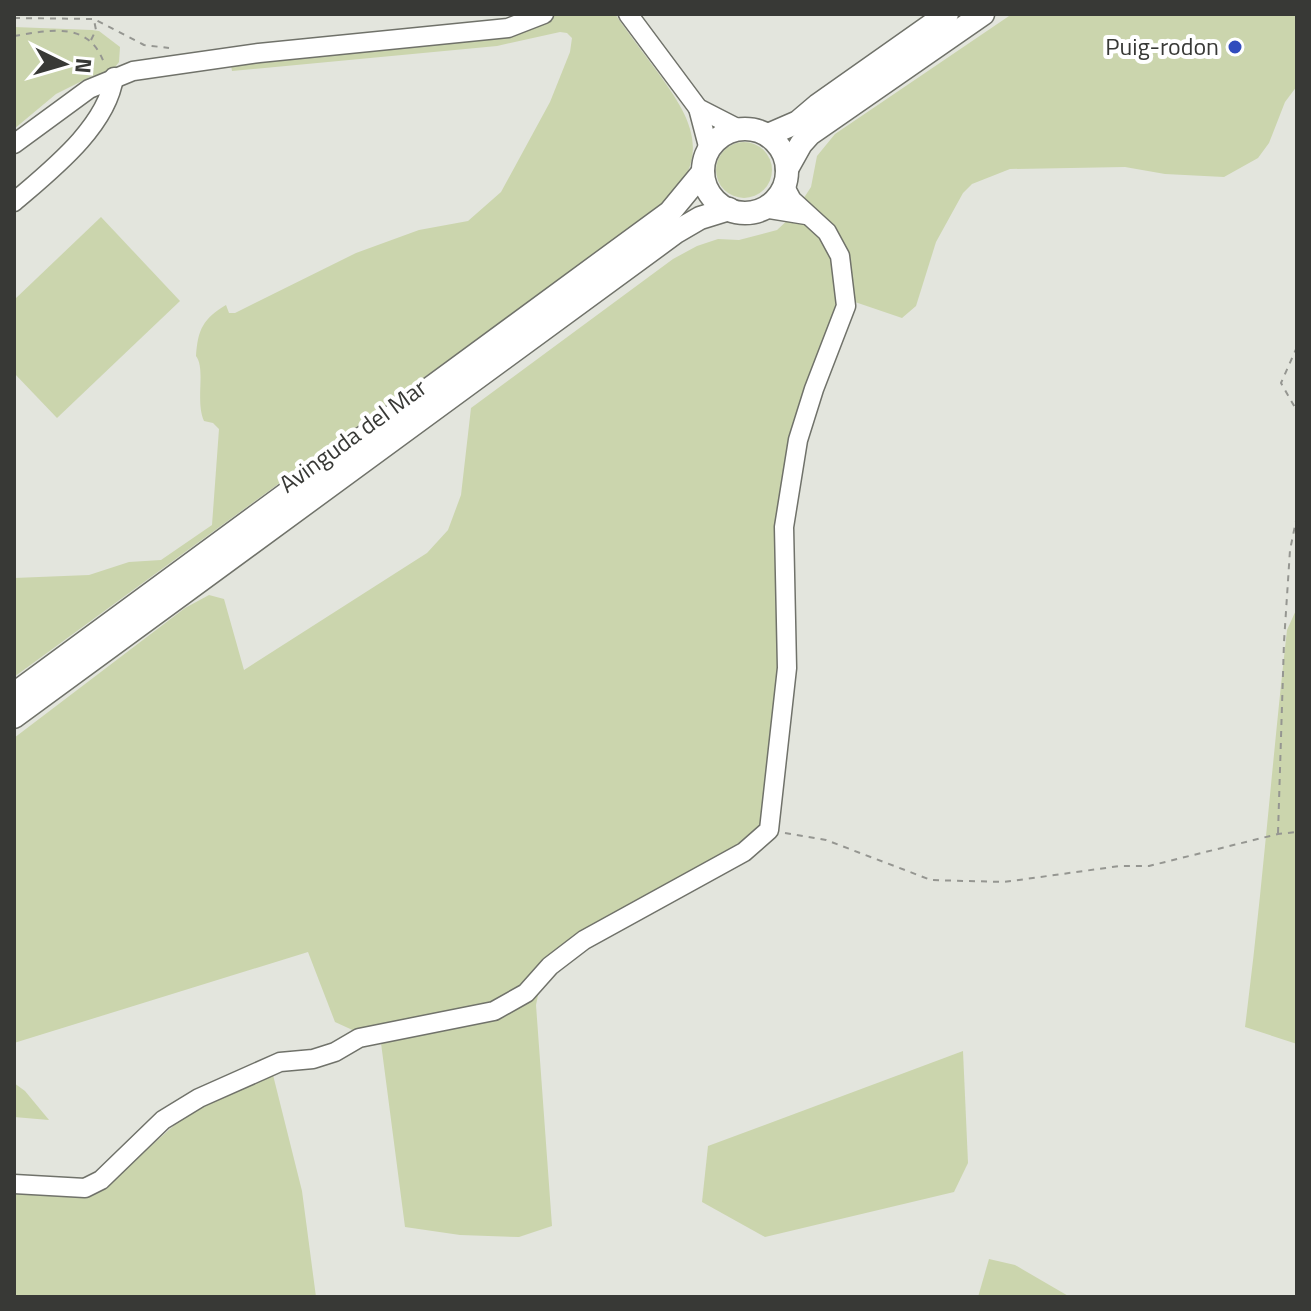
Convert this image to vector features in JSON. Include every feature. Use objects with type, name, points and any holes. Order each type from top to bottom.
[{"type":"main road","points":[[768,135],[798,122],[947,14]]},
{"type":"main road","points":[[786,177],[784,156],[778,144],[754,129],[739,129],[716,140],[706,161],[711,194],[729,209],[752,212],[763,208],[779,194],[801,144],[810,134],[983,14]]},
{"type":"main road","name":"Avinguda del Mar","points":[[14,694],[670,212],[706,161]]},
{"type":"main road","name":"Avinguda del Mar","points":[[14,717],[676,232],[700,218],[729,209]]},
{"type":"street","points":[[14,144],[89,89],[114,77],[180,63],[508,28],[544,14]]},
{"type":"street","points":[[630,15],[698,108],[739,129]]},
{"type":"street","points":[[14,202],[68,155],[112,90],[114,77]]},
{"type":"street","points":[[698,108],[706,161]]},
{"type":"street","points":[[14,1184],[85,1188],[101,1180],[163,1120],[199,1098],[280,1062],[324,1056],[359,1038],[494,1011],[526,993],[550,966],[584,940],[744,852],[769,830],[787,668],[784,527],[798,440],[846,306],[840,256],[827,232],[792,200],[786,177]]},
{"type":"street","points":[[763,208],[806,215]]},
{"type":"path","points":[[14,18],[94,19],[144,45],[168,47],[180,63]]},
{"type":"path","points":[[90,41],[96,30],[94,19]]},
{"type":"path","points":[[14,36],[62,31],[80,34],[100,49],[104,63],[114,77]]},
{"type":"path","points":[[1297,347],[1281,383],[1297,411]]},
{"type":"path","points":[[1278,834],[1284,642],[1290,550],[1297,516]]},
{"type":"path","points":[[769,830],[826,840],[931,880],[1004,882],[1120,866],[1149,866],[1297,832]]},
{"type":"green space","points":[[558,14],[615,14],[678,102],[686,117],[693,148],[683,181],[670,198],[14,677],[14,578],[89,575],[129,562],[161,560],[212,525],[219,429],[213,423],[204,421],[201,413],[200,369],[196,356],[200,332],[207,320],[226,305],[229,313],[235,313],[356,253],[419,230],[468,221],[501,192],[550,102],[570,52],[572,38],[560,32],[497,46],[232,71],[230,60],[533,24]]},
{"type":"green space","points":[[1012,14],[1297,14],[1297,86],[1285,102],[1269,143],[1258,158],[1224,177],[1165,174],[1125,167],[1010,169],[972,184],[963,193],[936,242],[916,306],[902,318],[855,302],[813,405],[788,519],[780,812],[705,868],[545,961],[536,1005],[552,1226],[519,1237],[460,1235],[405,1227],[381,1043],[335,1022],[308,952],[14,1043],[14,738],[185,608],[209,595],[224,599],[244,670],[427,553],[448,530],[461,495],[471,408],[673,259],[718,239],[739,240],[777,230],[792,216],[811,187],[817,156],[835,134]]},
{"type":"green space","points":[[14,27],[99,31],[120,47],[119,62],[112,71],[92,76],[56,94],[14,129]]},
{"type":"green space","points":[[744,142],[764,150],[772,170],[764,190],[744,198],[724,190],[716,170],[724,150]]},
{"type":"green space","points":[[101,217],[180,301],[57,418],[14,373],[14,300]]},
{"type":"green space","points":[[1297,608],[1297,1044],[1245,1027],[1287,630]]},
{"type":"green space","points":[[963,1051],[968,1163],[954,1192],[765,1237],[702,1202],[708,1146]]},
{"type":"green space","points":[[273,1075],[302,1191],[316,1297],[14,1297],[14,1192],[86,1196],[100,1191],[188,1113]]},
{"type":"green space","points":[[14,1083],[25,1091],[49,1120],[14,1117]]},
{"type":"green space","points":[[989,1259],[1015,1265],[1070,1297],[978,1297]]},
{"type":"place","name":"Puig-rodon","points":[[1235,47]]}]
